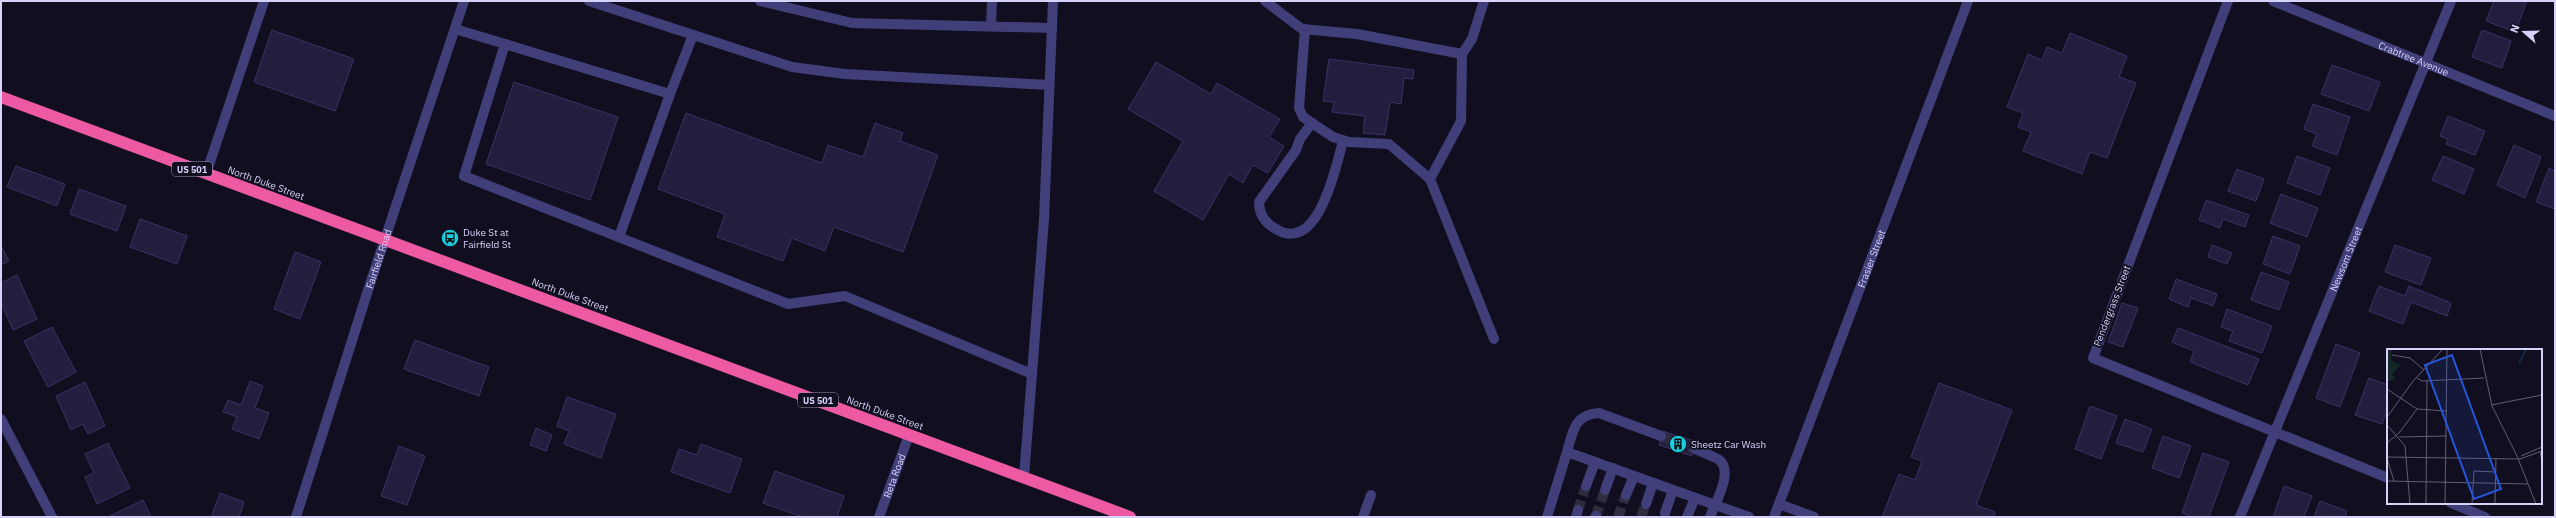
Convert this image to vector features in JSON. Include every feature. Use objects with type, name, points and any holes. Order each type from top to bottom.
[{"type":"highway","name":"North Duke Street","points":[[1,97],[1130,517]]},
{"type":"street","points":[[206,174],[264,1]]},
{"type":"street","name":"Fairfield Road","points":[[296,517],[384,239],[464,1]]},
{"type":"street","points":[[588,1],[792,67],[845,74],[1049,85]]},
{"type":"street","points":[[760,1],[852,23],[1052,28]]},
{"type":"street","points":[[991,26],[992,1]]},
{"type":"street","points":[[1024,477],[1044,218],[1053,1]]},
{"type":"street","points":[[1265,1],[1302,29],[1358,34],[1462,54]]},
{"type":"street","points":[[1430,178],[1461,121],[1462,54],[1472,39],[1484,1]]},
{"type":"street","name":"Frasier Street","points":[[1774,517],[1968,1]]},
{"type":"street","name":"Pendergrass Street","points":[[2228,1],[2092,358],[2387,478]]},
{"type":"street","name":"Crabtree Avenue","points":[[2273,1],[2555,116]]},
{"type":"street","name":"Newsom Street","points":[[2240,517],[2450,1]]},
{"type":"street","points":[[455,29],[670,94]]},
{"type":"street","points":[[1305,29],[1299,108],[1303,117],[1332,138],[1343,141],[1389,144],[1430,178],[1494,340]]},
{"type":"street","points":[[618,237],[693,35]]},
{"type":"street","points":[[505,44],[464,176],[788,304],[845,296],[1032,374]]},
{"type":"street","points":[[1312,123],[1300,139],[1296,150],[1259,202],[1259,211],[1268,223],[1276,229],[1284,233],[1293,234],[1300,232],[1312,222],[1319,212],[1333,180],[1343,141]]},
{"type":"street","points":[[1547,517],[1575,424],[1579,418],[1590,414],[1599,413],[1661,436]]},
{"type":"street","points":[[1,419],[52,517]]},
{"type":"street","name":"Reta Road","points":[[878,517],[909,434]]},
{"type":"street","points":[[1695,449],[1719,460],[1724,469],[1725,477],[1710,517]]},
{"type":"street","points":[[1567,452],[1749,517]]},
{"type":"street","points":[[1586,486],[1595,462]]},
{"type":"street","points":[[1605,490],[1613,468]]},
{"type":"street","points":[[1626,495],[1634,476]]},
{"type":"street","points":[[1646,504],[1653,483]]},
{"type":"street","points":[[1665,513],[1673,490]]},
{"type":"street","points":[[1363,517],[1371,494]]},
{"type":"street","points":[[1687,517],[1695,498]]},
{"type":"street","points":[[1779,504],[1814,517]]},
{"type":"street","points":[[2453,504],[2485,517]]},
{"type":"building","points":[[2494,1],[2527,1],[2515,32],[2486,21]]},
{"type":"building","points":[[272,30],[354,59],[335,111],[254,82]]},
{"type":"building","points":[[2482,30],[2511,41],[2502,68],[2472,57]]},
{"type":"building","points":[[2070,33],[2127,56],[2119,77],[2136,83],[2107,158],[2090,152],[2082,174],[2023,151],[2031,132],[2018,127],[2023,113],[2007,107],[2028,54],[2042,60],[2047,47],[2062,53]]},
{"type":"building","points":[[1329,59],[1414,70],[1413,79],[1404,78],[1401,104],[1390,102],[1385,135],[1363,133],[1365,116],[1332,112],[1334,102],[1323,101]]},
{"type":"building","points":[[1156,62],[1211,94],[1217,83],[1280,119],[1269,137],[1284,146],[1268,173],[1253,165],[1243,183],[1229,174],[1203,220],[1154,191],[1183,141],[1128,109]]},
{"type":"building","points":[[2332,65],[2380,82],[2369,111],[2321,94]]},
{"type":"building","points":[[514,82],[618,117],[590,200],[486,164]]},
{"type":"building","points":[[2313,104],[2350,117],[2337,155],[2312,146],[2317,134],[2304,129]]},
{"type":"building","points":[[686,113],[822,163],[828,145],[863,157],[875,123],[903,133],[900,141],[938,155],[903,252],[834,227],[825,251],[792,238],[783,261],[717,237],[725,214],[658,189]]},
{"type":"building","points":[[2448,116],[2485,131],[2475,155],[2446,144],[2448,139],[2440,136]]},
{"type":"building","points":[[2514,145],[2541,157],[2525,198],[2497,185]]},
{"type":"building","points":[[2297,156],[2330,168],[2320,195],[2287,183]]},
{"type":"building","points":[[2443,156],[2474,169],[2464,194],[2432,180]]},
{"type":"building","points":[[16,166],[65,184],[57,206],[7,187]]},
{"type":"building","points":[[2549,168],[2555,171],[2555,209],[2536,202]]},
{"type":"building","points":[[2237,169],[2264,179],[2256,201],[2228,191]]},
{"type":"building","points":[[79,189],[126,206],[117,231],[70,214]]},
{"type":"building","points":[[2281,194],[2318,208],[2307,237],[2270,223]]},
{"type":"building","points":[[2206,200],[2249,215],[2245,227],[2223,219],[2220,228],[2199,220]]},
{"type":"building","points":[[140,219],[187,236],[177,264],[130,247]]},
{"type":"building","points":[[2273,236],[2300,246],[2290,274],[2263,264]]},
{"type":"building","points":[[2212,245],[2232,253],[2227,264],[2208,257]]},
{"type":"building","points":[[2395,245],[2431,258],[2421,285],[2385,272]]},
{"type":"building","points":[[1,246],[9,261],[1,265]]},
{"type":"building","points":[[295,252],[321,262],[300,319],[274,309]]},
{"type":"building","points":[[2261,272],[2289,282],[2279,310],[2251,300]]},
{"type":"building","points":[[17,275],[37,319],[13,330],[1,303],[1,283]]},
{"type":"building","points":[[2176,279],[2217,294],[2213,306],[2191,298],[2188,307],[2169,299]]},
{"type":"building","points":[[2379,286],[2405,296],[2409,286],[2451,303],[2447,316],[2411,302],[2403,324],[2369,311]]},
{"type":"building","points":[[2122,303],[2138,308],[2123,347],[2108,342]]},
{"type":"building","points":[[2227,309],[2272,326],[2262,353],[2229,341],[2233,331],[2221,327]]},
{"type":"building","points":[[52,327],[76,372],[48,387],[24,341]]},
{"type":"building","points":[[2178,328],[2259,359],[2248,385],[2190,362],[2194,351],[2172,342]]},
{"type":"building","points":[[415,340],[489,367],[479,396],[404,369]]},
{"type":"building","points":[[2336,344],[2360,353],[2340,407],[2316,398]]},
{"type":"building","points":[[2369,378],[2387,385],[2387,411],[2382,424],[2355,415]]},
{"type":"building","points":[[250,381],[263,386],[255,408],[269,413],[259,439],[232,429],[237,417],[223,412],[228,400],[241,405]]},
{"type":"building","points":[[85,382],[105,426],[88,434],[83,424],[71,430],[56,396]]},
{"type":"building","points":[[1939,383],[2012,410],[1976,505],[1995,512],[1993,517],[1882,517],[1899,474],[1915,480],[1922,461],[1911,457]]},
{"type":"building","points":[[567,397],[616,414],[601,458],[564,444],[569,431],[557,426]]},
{"type":"building","points":[[2090,406],[2117,416],[2101,459],[2075,449]]},
{"type":"building","points":[[2125,419],[2152,429],[2143,452],[2116,443]]},
{"type":"building","points":[[536,428],[552,435],[546,451],[530,445]]},
{"type":"building","name":"Sheetz Car Wash","points":[[1663,431],[1697,442],[1692,456],[1659,445]]},
{"type":"building","points":[[2163,436],[2191,446],[2179,478],[2152,468]]},
{"type":"building","points":[[108,443],[130,488],[97,504],[85,477],[94,473],[85,454]]},
{"type":"building","points":[[701,444],[742,459],[730,493],[671,472],[679,449],[697,455]]},
{"type":"building","points":[[399,446],[425,456],[407,505],[381,496]]},
{"type":"building","points":[[2203,453],[2229,462],[2209,517],[2193,517],[2182,513]]},
{"type":"building","points":[[775,471],[844,496],[837,517],[802,517],[763,503]]},
{"type":"building","points":[[2284,486],[2312,496],[2304,517],[2273,517]]},
{"type":"building","points":[[220,493],[244,502],[239,517],[211,517]]},
{"type":"building","points":[[143,500],[151,517],[108,517]]},
{"type":"building","points":[[2320,501],[2347,511],[2345,517],[2314,517]]},
{"type":"tunnel","points":[[1661,436],[1695,449]]},
{"type":"tunnel","points":[[1578,510],[1586,486]]},
{"type":"tunnel","points":[[1596,516],[1605,490]]},
{"type":"tunnel","points":[[1618,517],[1626,495]]},
{"type":"tunnel","points":[[1641,517],[1646,504]]},
{"type":"place","name":"Duke St at Fairfield St","points":[[450,238]]},
{"type":"place","name":"Sheetz Car Wash","points":[[1678,444]]}]
